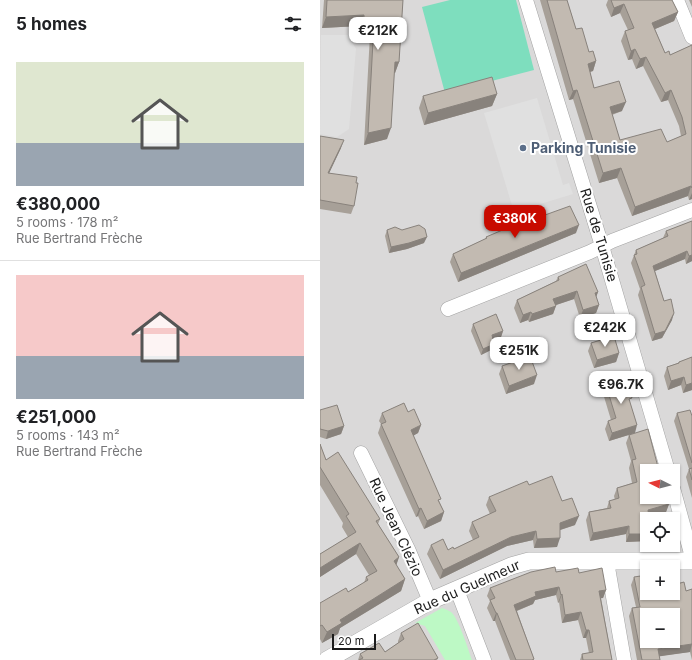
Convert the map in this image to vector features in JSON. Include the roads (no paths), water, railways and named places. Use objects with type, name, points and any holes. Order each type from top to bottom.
[{"type":"street","name":"Rue de Tunisie","points":[[526,0],[602,246],[666,464]]},
{"type":"street","points":[[676,0],[692,37]]},
{"type":"street","points":[[448,309],[590,252],[612,241],[692,210]]},
{"type":"street","name":"Rue Jean Clézio","points":[[361,453],[408,549],[430,601]]},
{"type":"street","points":[[677,504],[692,557]]},
{"type":"street","name":"Rue du Guelmeur","points":[[327,660],[430,601],[511,566],[530,561],[692,561]]},
{"type":"street","points":[[607,562],[624,660]]},
{"type":"street","points":[[457,590],[484,660]]},
{"type":"place","name":"Parking Tunisie","points":[[523,148]]}]
